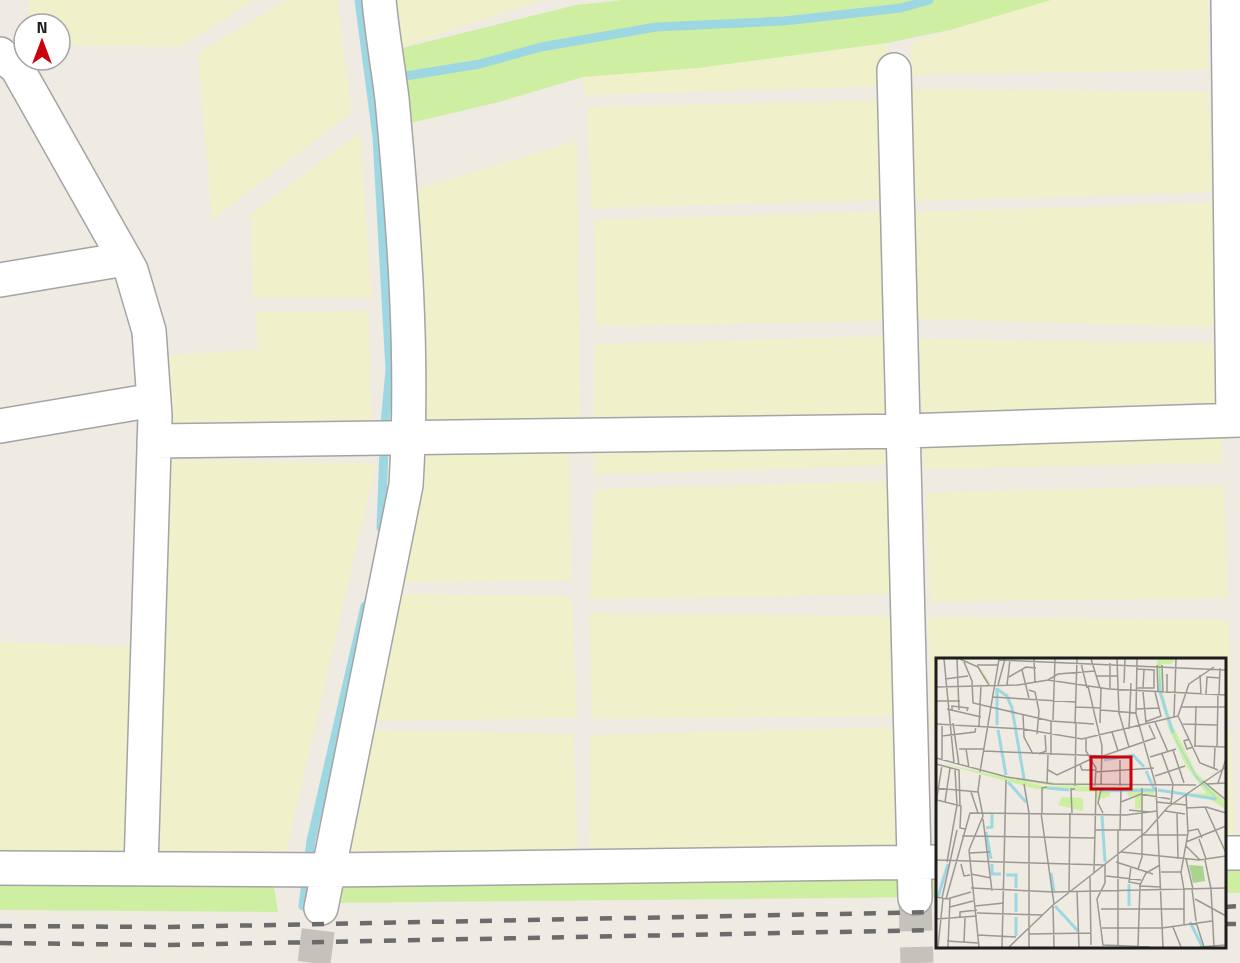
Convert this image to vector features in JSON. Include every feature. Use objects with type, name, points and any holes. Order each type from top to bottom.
[{"type":"street","points":[[321,908],[406,485],[410,437],[411,380],[407,294],[392,99],[379,0]]},
{"type":"street","points":[[154,441],[905,431],[1237,420],[1228,0]]},
{"type":"street","points":[[0,54],[17,68],[131,270],[149,331],[154,400],[154,441],[141,868]]},
{"type":"street","points":[[894,70],[905,431],[926,862],[915,898]]},
{"type":"street","points":[[0,280],[125,259]]},
{"type":"street","points":[[0,426],[154,400]]},
{"type":"street","points":[[0,868],[330,870],[926,862]]},
{"type":"green space","points":[[29,0],[254,0],[180,47],[72,45],[72,12],[29,12]]},
{"type":"green space","points":[[286,0],[337,0],[352,112],[212,220],[198,53]]},
{"type":"green space","points":[[382,0],[543,0],[386,52]]},
{"type":"green space","points":[[623,0],[1051,0],[950,30],[887,43],[698,68],[583,77],[499,102],[394,127],[386,52],[576,5]]},
{"type":"green space","points":[[1046,0],[1208,0],[1208,70],[910,75],[911,43]]},
{"type":"green space","points":[[887,43],[887,86],[585,95],[583,77],[698,68]]},
{"type":"green space","points":[[908,89],[1209,92],[1212,192],[913,201]]},
{"type":"green space","points":[[888,100],[890,200],[591,208],[587,107]]},
{"type":"green space","points":[[360,132],[372,298],[253,298],[251,214]]},
{"type":"green space","points":[[577,141],[580,427],[410,437],[415,189]]},
{"type":"green space","points":[[1212,203],[1217,327],[917,319],[915,212]]},
{"type":"green space","points":[[890,211],[894,321],[596,326],[594,220]]},
{"type":"green space","points":[[368,311],[372,429],[155,435],[151,357],[258,349],[255,312]]},
{"type":"green space","points":[[891,336],[892,465],[594,475],[594,344]]},
{"type":"green space","points":[[919,339],[1219,343],[1222,463],[924,469]]},
{"type":"green space","points":[[568,444],[572,580],[396,582],[409,446]]},
{"type":"green space","points":[[171,460],[376,463],[286,853],[150,854]]},
{"type":"green space","points":[[893,481],[896,594],[590,599],[594,489]]},
{"type":"green space","points":[[1224,485],[1228,598],[930,602],[926,493]]},
{"type":"green space","points":[[385,594],[572,596],[577,718],[359,721]]},
{"type":"green space","points":[[589,613],[897,616],[900,716],[592,719]]},
{"type":"green space","points":[[928,617],[1229,620],[1231,720],[1225,720],[1225,658],[936,658],[936,728],[932,728]]},
{"type":"green space","points":[[0,642],[136,647],[128,858],[0,856]]},
{"type":"green space","points":[[900,727],[903,863],[589,867],[590,735]]},
{"type":"green space","points":[[357,730],[574,734],[578,867],[331,861]]},
{"type":"green space","points":[[1225,731],[1231,731],[1235,840],[1225,841]]},
{"type":"green space","points":[[1225,858],[1240,858],[1240,893],[1225,893]]},
{"type":"green space","points":[[936,862],[936,897],[322,903],[330,870]]},
{"type":"green space","points":[[0,869],[271,869],[278,912],[0,910]]},
{"type":"waterway","points":[[359,0],[377,137],[390,370],[385,423],[381,528]]},
{"type":"waterway","points":[[393,78],[480,64],[541,47],[656,27],[784,21],[901,8],[929,0]]},
{"type":"waterway","points":[[303,906],[311,841],[365,606]]},
{"type":"tunnel","points":[[915,898],[917,963]]},
{"type":"tunnel","points":[[314,963],[321,908]]},
{"type":"railway","points":[[1225,907],[1240,906]]},
{"type":"railway","points":[[0,926],[169,927],[936,912]]},
{"type":"railway","points":[[1225,924],[1240,924]]},
{"type":"railway","points":[[0,943],[165,945],[936,930]]}]
